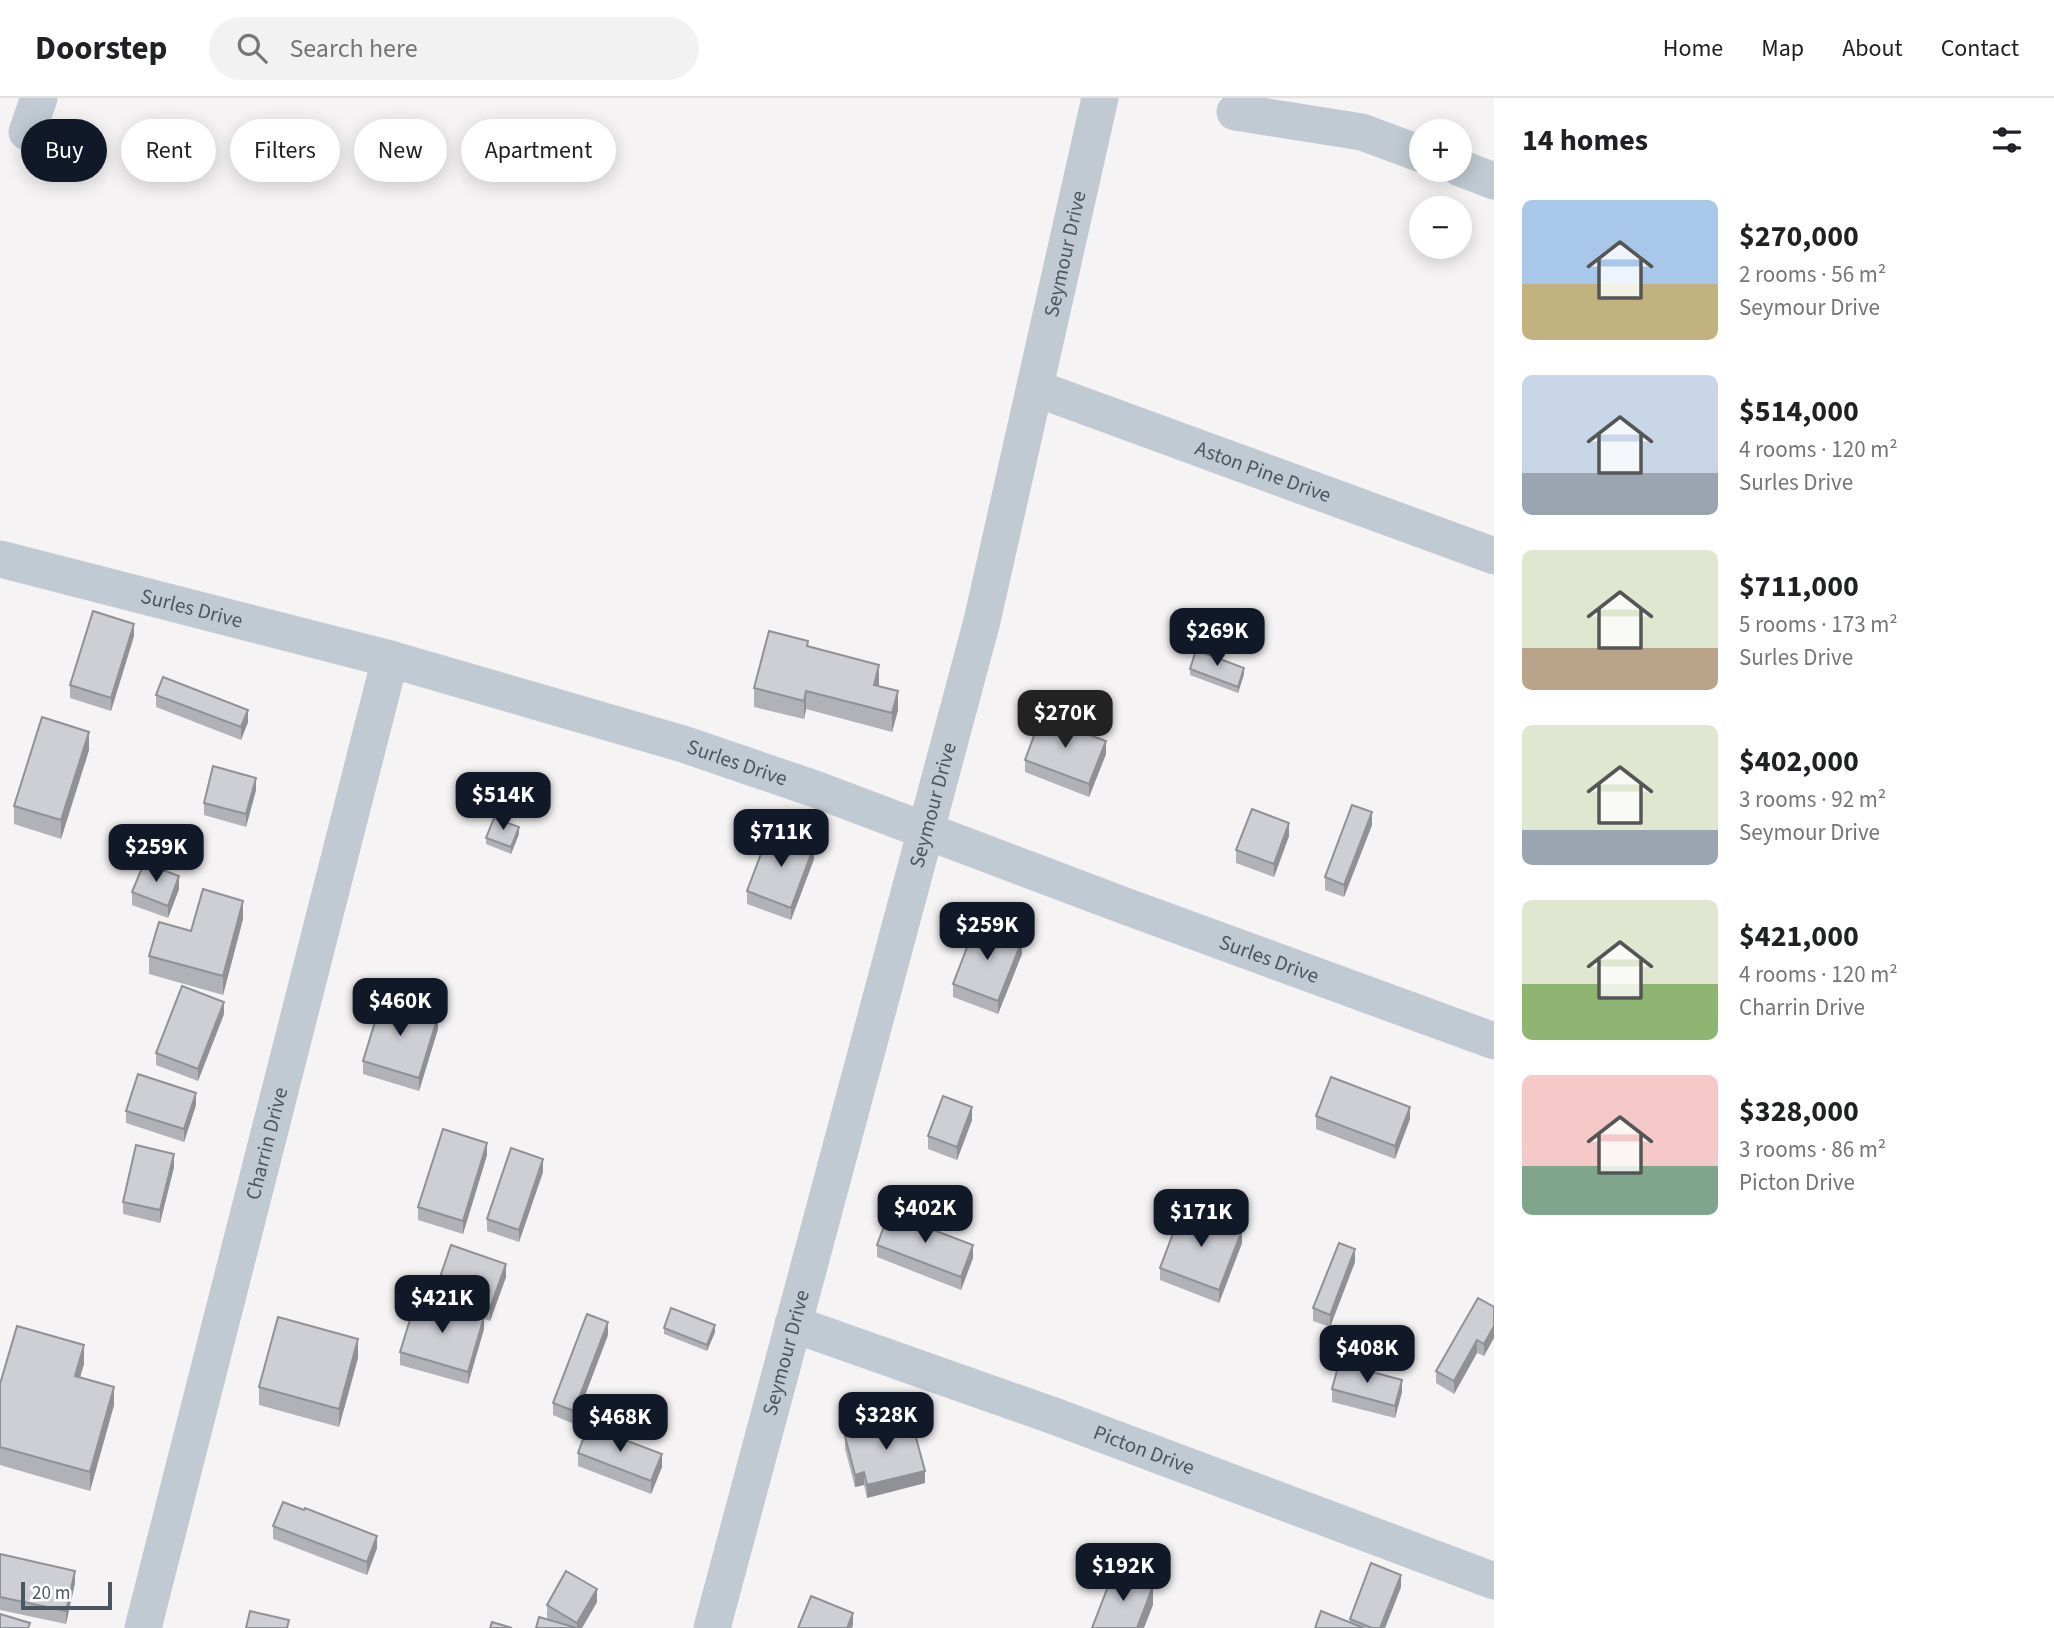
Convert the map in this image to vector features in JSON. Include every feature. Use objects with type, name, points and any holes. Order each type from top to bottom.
[{"type":"street","points":[[32,119],[39,98]]},
{"type":"street","name":"Seymour Drive","points":[[712,1628],[982,621],[1100,98]]},
{"type":"street","points":[[1235,111],[1362,132],[1409,150]]},
{"type":"street","points":[[1472,173],[1494,181]]},
{"type":"street","name":"Aston Pine Drive","points":[[1035,387],[1494,556]]},
{"type":"street","name":"Surles Drive","points":[[0,559],[390,659],[683,744],[815,789],[1494,1041]]},
{"type":"street","name":"Charrin Drive","points":[[143,1628],[390,659]]},
{"type":"street","name":"Picton Drive","points":[[793,1324],[1054,1416],[1494,1581]]},
{"type":"building","points":[[93,611],[134,624],[111,698],[70,685]]},
{"type":"building","points":[[769,631],[808,641],[807,646],[879,665],[874,685],[898,691],[892,713],[806,691],[804,701],[754,688]]},
{"type":"building","points":[[1196,650],[1244,668],[1238,687],[1190,669]]},
{"type":"building","points":[[163,677],[248,710],[241,727],[156,695]]},
{"type":"building","points":[[42,717],[89,732],[61,820],[14,806]]},
{"type":"building","points":[[1041,717],[1106,741],[1089,784],[1025,760]]},
{"type":"building","points":[[213,766],[256,778],[246,814],[204,803]]},
{"type":"building","points":[[1352,805],[1372,812],[1344,885],[1325,877]]},
{"type":"building","points":[[1252,809],[1289,823],[1274,864],[1236,850]]},
{"type":"building","points":[[494,818],[519,827],[511,847],[486,838]]},
{"type":"building","points":[[770,830],[814,846],[791,908],[747,891]]},
{"type":"building","points":[[144,863],[179,876],[168,906],[132,892]]},
{"type":"building","points":[[203,889],[243,901],[223,976],[149,956],[159,922],[191,931]]},
{"type":"building","points":[[976,924],[1022,941],[998,1001],[953,984]]},
{"type":"building","points":[[182,986],[224,1002],[198,1069],[156,1053]]},
{"type":"building","points":[[382,999],[438,1016],[419,1078],[363,1061]]},
{"type":"building","points":[[138,1074],[196,1093],[184,1129],[126,1111]]},
{"type":"building","points":[[1331,1077],[1410,1107],[1395,1146],[1316,1116]]},
{"type":"building","points":[[943,1096],[972,1107],[957,1147],[928,1136]]},
{"type":"building","points":[[443,1129],[487,1143],[463,1221],[418,1207]]},
{"type":"building","points":[[136,1145],[174,1154],[160,1210],[123,1202]]},
{"type":"building","points":[[511,1148],[543,1159],[519,1230],[487,1219]]},
{"type":"building","points":[[1183,1207],[1242,1230],[1219,1290],[1160,1268]]},
{"type":"building","points":[[889,1213],[973,1245],[961,1277],[877,1245]]},
{"type":"building","points":[[1339,1243],[1355,1249],[1330,1315],[1313,1308]]},
{"type":"building","points":[[451,1245],[506,1264],[490,1308],[436,1289]]},
{"type":"building","points":[[417,1297],[484,1317],[468,1372],[400,1352]]},
{"type":"building","points":[[1478,1298],[1494,1307],[1494,1326],[1484,1344],[1477,1340],[1454,1381],[1436,1371]]},
{"type":"building","points":[[671,1308],[715,1325],[707,1345],[664,1328]]},
{"type":"building","points":[[587,1314],[608,1322],[574,1411],[553,1403]]},
{"type":"building","points":[[278,1317],[358,1339],[339,1409],[259,1387]]},
{"type":"building","points":[[17,1326],[84,1345],[75,1376],[114,1387],[90,1472],[0,1447],[0,1384]]},
{"type":"building","points":[[1339,1363],[1402,1380],[1395,1406],[1332,1389]]},
{"type":"building","points":[[911,1419],[925,1471],[867,1485],[864,1472],[855,1475],[845,1436]]},
{"type":"building","points":[[588,1426],[662,1454],[651,1481],[578,1453]]},
{"type":"building","points":[[283,1502],[377,1536],[367,1562],[273,1526]]},
{"type":"building","points":[[0,1554],[75,1571],[66,1611],[0,1597]]},
{"type":"building","points":[[1371,1563],[1401,1575],[1380,1628],[1372,1628],[1350,1619]]},
{"type":"building","points":[[566,1571],[597,1589],[577,1623],[547,1605]]},
{"type":"building","points":[[1114,1571],[1153,1586],[1137,1628],[1092,1628]]},
{"type":"building","points":[[811,1596],[853,1613],[847,1628],[798,1628]]},
{"type":"building","points":[[250,1611],[289,1620],[287,1628],[246,1628]]},
{"type":"building","points":[[1321,1611],[1364,1628],[1315,1628]]},
{"type":"building","points":[[0,1614],[30,1623],[28,1628],[0,1628]]},
{"type":"building","points":[[539,1617],[577,1628],[536,1628]]},
{"type":"building","points":[[492,1622],[512,1628],[490,1628]]}]
